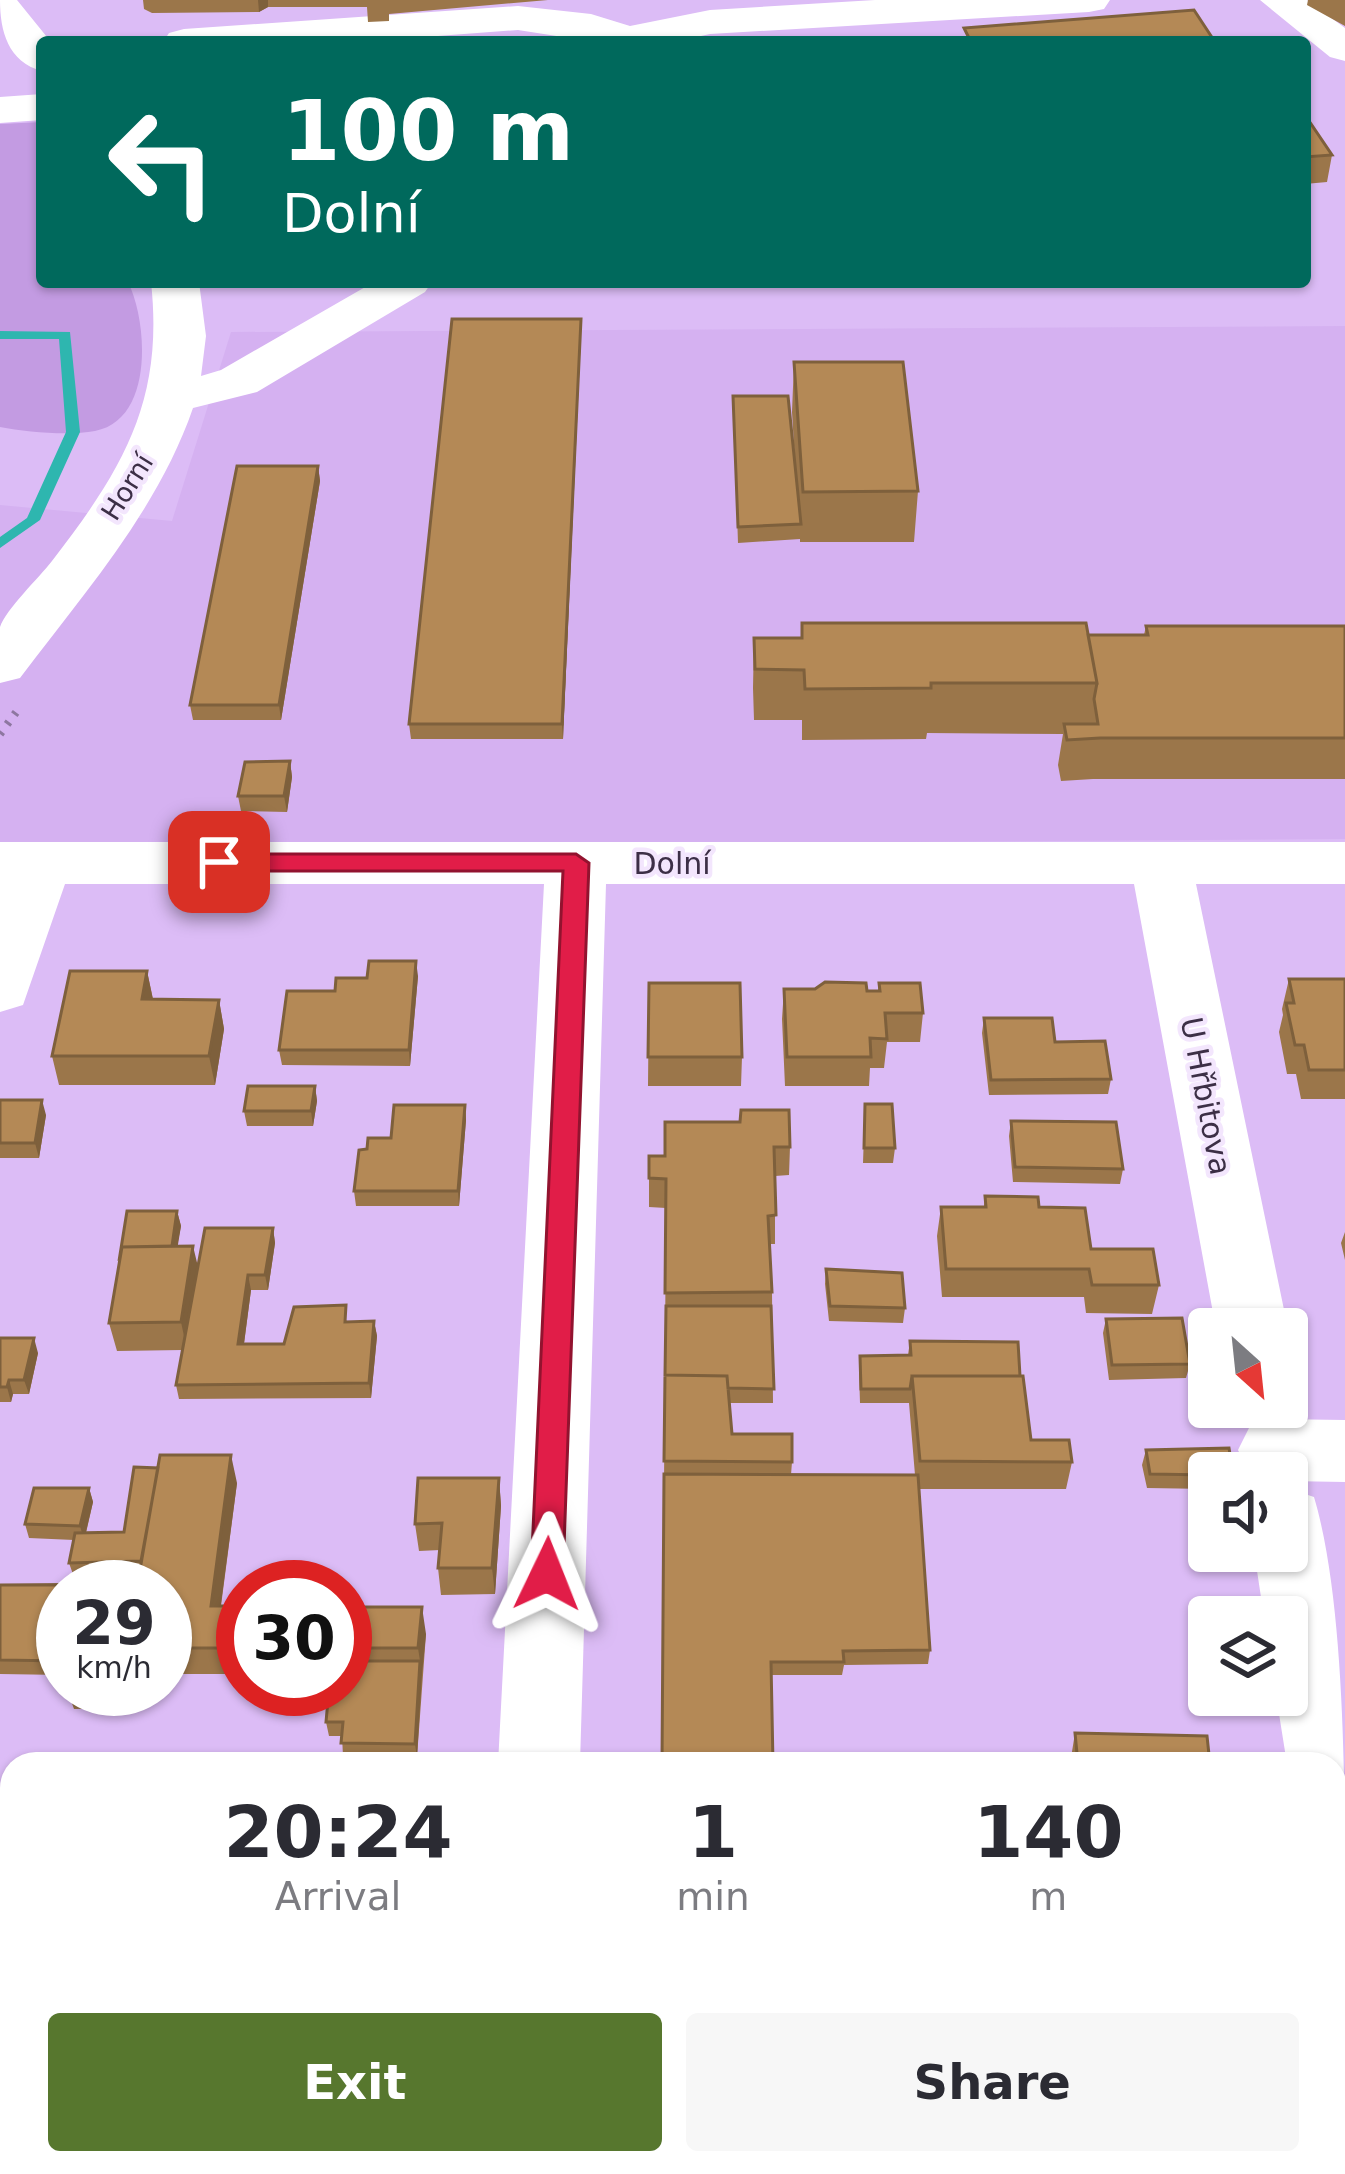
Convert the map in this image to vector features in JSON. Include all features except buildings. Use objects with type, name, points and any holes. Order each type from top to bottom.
[{"type":"street","points":[[647,36],[730,20],[1089,0]]},
{"type":"street","points":[[1281,0],[1345,48]]},
{"type":"street","points":[[0,6],[36,51]]},
{"type":"street","points":[[268,36],[518,18],[591,27],[615,36]]},
{"type":"street","points":[[0,110],[36,107]]},
{"type":"street","name":"Horní","points":[[0,665],[114,512],[146,460],[172,398],[184,350],[176,288]]},
{"type":"street","points":[[172,398],[239,381],[398,288]]},
{"type":"street","points":[[0,989],[20,862]]},
{"type":"street","name":"Dolní","points":[[20,862],[1345,863]]},
{"type":"street","name":"U Hřbitova","points":[[1161,862],[1248,1308]]},
{"type":"street","points":[[539,1752],[576,863]]},
{"type":"street","points":[[1305,1572],[1327,1752]]},
{"type":"shaded area","points":[[36,122],[36,288],[130,288],[135,299],[142,344],[137,390],[114,423],[95,431],[48,433],[0,427],[0,124]]},
{"type":"shaded area","points":[[1345,326],[1345,839],[0,848],[0,505],[172,521],[231,332]]},
{"type":"waterway","points":[[0,335],[65,335],[73,432],[33,520],[0,544]]},
{"type":"route","points":[[219,862],[576,863],[547,1574]]}]
